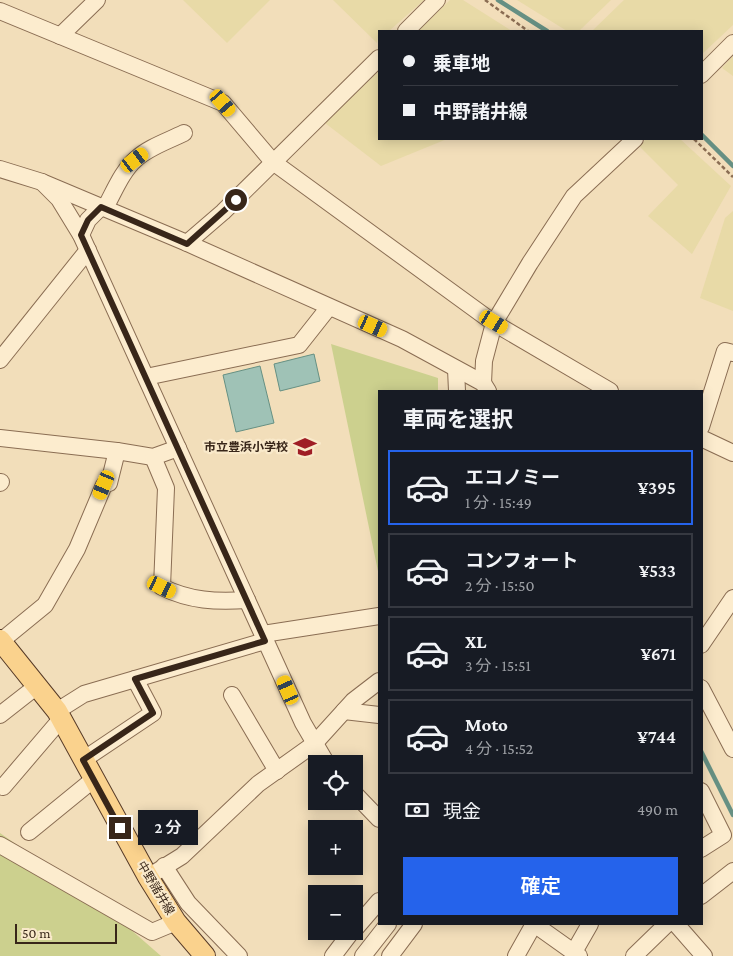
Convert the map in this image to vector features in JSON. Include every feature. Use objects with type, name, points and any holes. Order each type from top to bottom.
[{"type":"main road","name":"中野諸井線","points":[[0,641],[59,715],[94,779],[156,872],[176,922],[205,956]]},
{"type":"street","points":[[60,36],[97,0]]},
{"type":"street","points":[[407,30],[437,0]]},
{"type":"street","points":[[0,11],[223,103],[273,162],[494,322],[608,390]]},
{"type":"street","points":[[703,73],[733,43]]},
{"type":"street","points":[[187,244],[223,212],[378,59]]},
{"type":"street","points":[[81,235],[88,220],[103,208],[126,170],[135,160],[145,152],[184,133]]},
{"type":"street","points":[[486,387],[484,361],[494,322],[574,196],[634,140]]},
{"type":"street","points":[[0,170],[42,182],[329,306],[402,339],[486,387]]},
{"type":"street","points":[[42,182],[59,199],[81,235],[264,637],[314,744],[321,755]]},
{"type":"street","points":[[0,360],[88,250]]},
{"type":"street","points":[[146,377],[299,345],[329,306]]},
{"type":"street","points":[[703,421],[725,351],[733,353]]},
{"type":"street","points":[[456,369],[457,390]]},
{"type":"street","points":[[0,438],[117,451],[153,457],[178,448]]},
{"type":"street","points":[[703,439],[733,453]]},
{"type":"street","points":[[0,641],[45,605],[77,549],[104,485],[109,483],[117,451]]},
{"type":"street","points":[[153,457],[166,488],[162,587],[180,596],[214,602],[247,600]]},
{"type":"street","points":[[703,642],[731,605]]},
{"type":"street","points":[[3,788],[59,715],[84,694],[264,637],[378,616]]},
{"type":"street","points":[[83,760],[153,713],[135,679]]},
{"type":"street","points":[[238,956],[156,872],[182,856],[258,784],[314,744],[344,711],[378,682]]},
{"type":"street","points":[[0,715],[37,686]]},
{"type":"street","points":[[703,692],[733,750]]},
{"type":"street","points":[[232,695],[277,771]]},
{"type":"street","points":[[344,711],[378,715]]},
{"type":"street","points":[[29,832],[94,779]]},
{"type":"street","points":[[703,794],[723,835],[703,848]]},
{"type":"street","points":[[363,801],[377,814]]},
{"type":"street","points":[[0,845],[152,932],[176,922]]},
{"type":"street","points":[[703,894],[733,871]]},
{"type":"street","points":[[363,919],[378,902]]},
{"type":"street","points":[[363,956],[387,925]]},
{"type":"street","points":[[390,956],[413,925]]},
{"type":"street","points":[[516,956],[533,925]]},
{"type":"street","points":[[535,925],[576,954],[590,925]]},
{"type":"street","points":[[634,956],[665,925]]},
{"type":"street","points":[[677,925],[704,956]]},
{"type":"street","points":[[333,956],[345,940]]},
{"type":"path","points":[[485,0],[527,30]]},
{"type":"path","points":[[695,140],[733,177]]},
{"type":"shaded area","points":[[183,0],[270,0],[227,43]]},
{"type":"shaded area","points":[[333,0],[424,0],[390,30],[378,30],[377,43]]},
{"type":"shaded area","points":[[450,0],[463,0],[510,30],[419,30]]},
{"type":"shaded area","points":[[517,0],[611,0],[580,30],[565,30]]},
{"type":"shaded area","points":[[624,0],[733,0],[733,25],[703,53],[703,30],[593,30]]},
{"type":"shaded area","points":[[733,56],[733,76],[722,68]]},
{"type":"shaded area","points":[[378,72],[378,140],[445,140],[381,166],[325,123]]},
{"type":"shaded area","points":[[645,140],[681,140],[731,186],[692,254],[648,216],[678,185],[639,146]]},
{"type":"shaded area","points":[[733,211],[733,311],[700,298],[725,218]]},
{"type":"green space","points":[[331,344],[438,378],[438,390],[378,390],[378,571]]},
{"type":"green space","points":[[0,833],[99,902],[161,956],[0,956]]},
{"type":"water","points":[[314,354],[320,381],[280,391],[274,364]]},
{"type":"water","points":[[260,366],[274,423],[236,432],[223,375]]},
{"type":"waterway","points":[[498,0],[545,30]]},
{"type":"waterway","points":[[703,136],[733,166]]},
{"type":"waterway","points":[[703,755],[733,815]]},
{"type":"place","name":"市立豊浜小学校","points":[[305,447]]},
{"type":"route","points":[[120,828],[83,760],[153,713],[135,679],[265,641],[81,235],[88,220],[101,207],[187,244],[236,200]]}]
